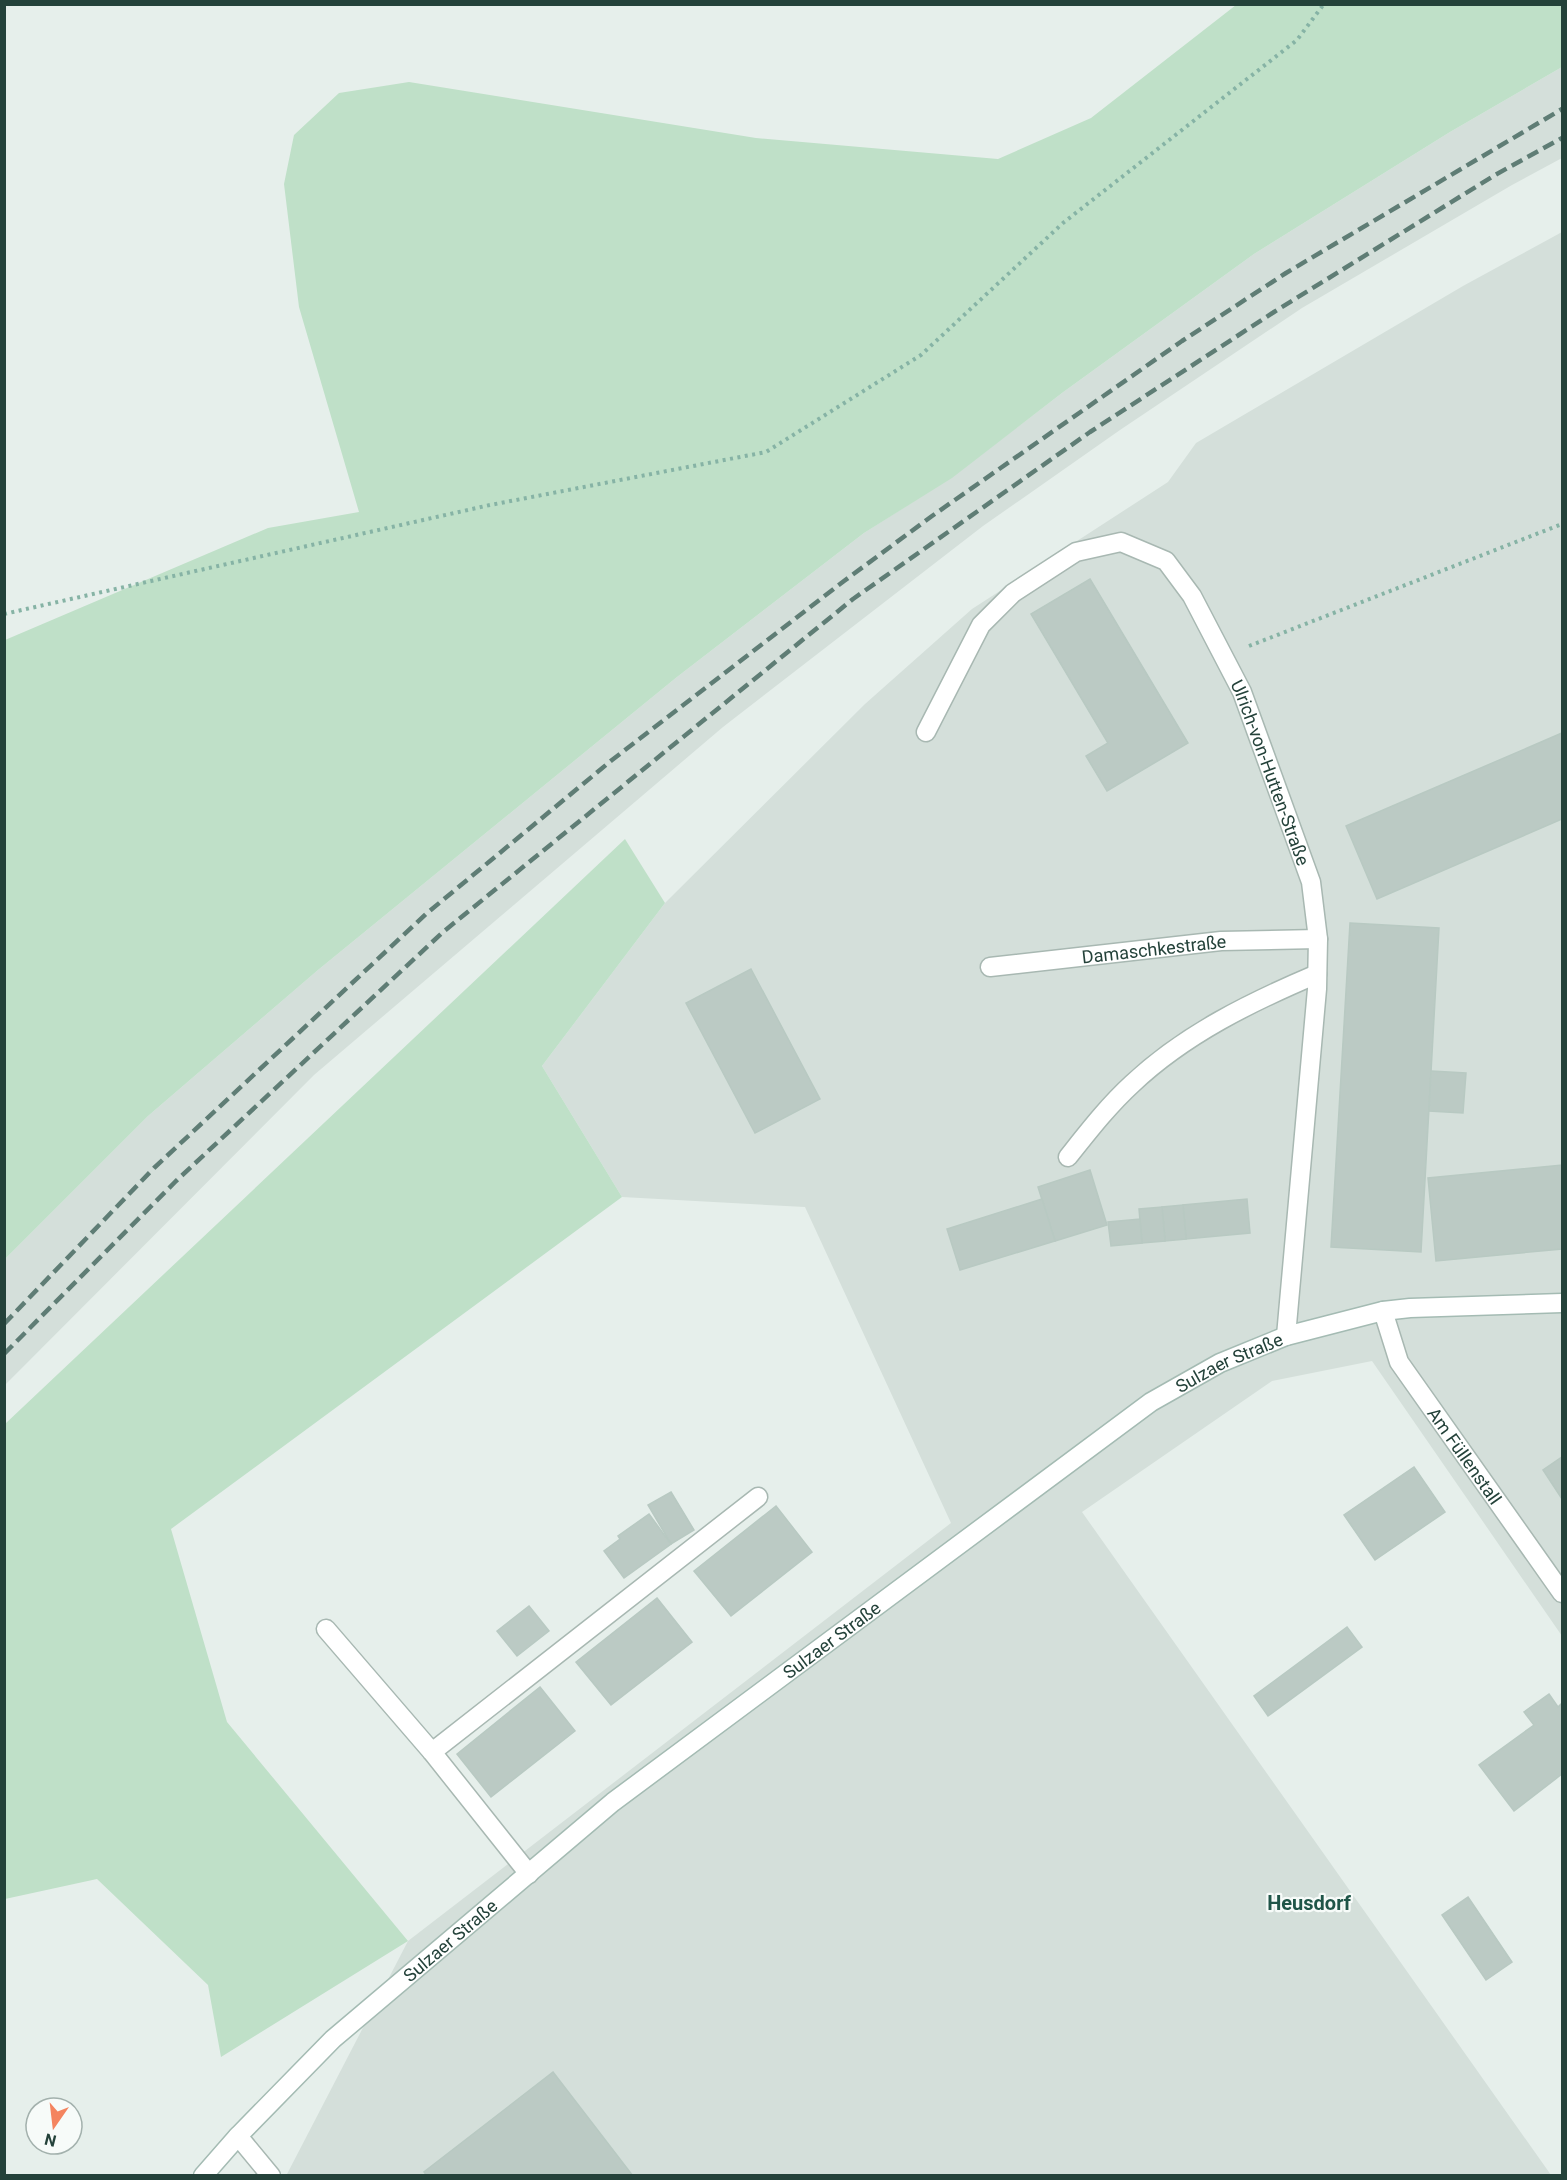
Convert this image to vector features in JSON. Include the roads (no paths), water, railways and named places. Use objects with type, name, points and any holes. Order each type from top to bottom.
[{"type":"main road","name":"Ulrich-von-Hutten-Straße","points":[[926,732],[981,625],[1013,593],[1076,552],[1121,542],[1166,561],[1192,596],[1242,692],[1311,882],[1318,939],[1317,974],[1286,1336]]},
{"type":"main road","name":"Damaschkestraße","points":[[990,967],[1221,941],[1318,939]]},
{"type":"main road","points":[[1068,1157],[1132,1083],[1168,1054],[1202,1030],[1241,1009],[1317,974]]},
{"type":"main road","name":"Sulzaer Straße","points":[[203,2175],[333,2039],[613,1802],[1151,1402],[1220,1363],[1286,1336],[1383,1311],[1563,1303]]},
{"type":"main road","name":"Am Füllenstall","points":[[1383,1311],[1399,1362],[1563,1593]]},
{"type":"main road","points":[[432,1752],[758,1497]]},
{"type":"main road","points":[[326,1629],[432,1752],[529,1874]]},
{"type":"main road","points":[[238,2136],[271,2175]]},
{"type":"railway","points":[[4,1324],[154,1168],[426,914],[612,760],[932,516],[1182,341],[1286,273],[1562,109]]},
{"type":"railway","points":[[4,1354],[176,1181],[443,932],[853,599],[1090,432],[1274,312],[1495,175],[1562,138]]},
{"type":"district","name":"Heusdorf","points":[[1309,1903]]}]
